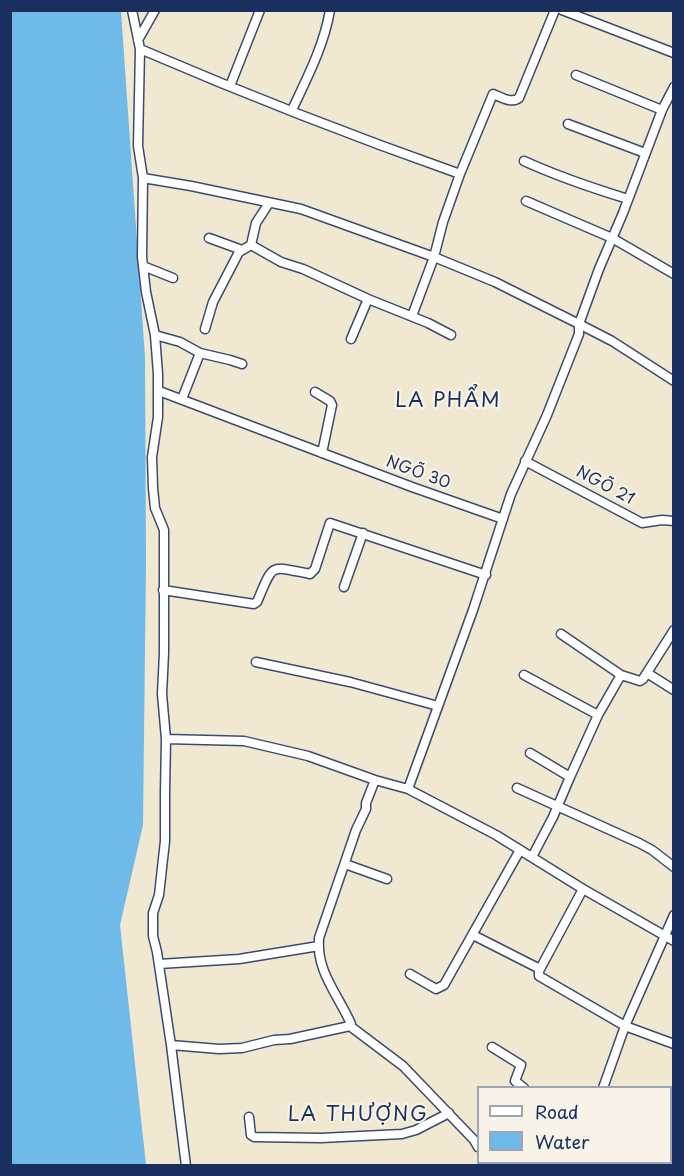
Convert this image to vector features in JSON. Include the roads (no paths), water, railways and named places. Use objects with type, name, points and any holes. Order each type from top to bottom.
[{"type":"street","points":[[132,10],[139,44],[138,147],[143,178],[141,257],[155,335],[159,391],[152,457],[155,508],[164,530],[162,694],[166,740],[165,841],[159,895],[153,913],[153,936],[171,1045],[186,1166]]},
{"type":"street","points":[[139,44],[155,10]]},
{"type":"street","points":[[230,86],[260,10]]},
{"type":"street","points":[[292,110],[318,53],[330,10]]},
{"type":"street","points":[[412,316],[434,257],[443,222],[460,174],[493,94],[512,101],[521,95],[555,10]]},
{"type":"street","points":[[562,10],[585,15],[674,53]]},
{"type":"street","points":[[139,44],[230,86],[460,174]]},
{"type":"street","points":[[576,75],[662,110]]},
{"type":"street","points":[[408,789],[486,575],[511,494],[579,334],[579,324],[612,238],[662,110],[674,87]]},
{"type":"street","points":[[568,124],[645,153]]},
{"type":"street","points":[[524,161],[583,185],[628,199]]},
{"type":"street","points":[[143,178],[301,209],[434,257],[495,282],[612,341],[674,381]]},
{"type":"street","points":[[526,201],[612,238],[674,274]]},
{"type":"street","points":[[205,329],[213,302],[239,252],[246,247],[256,223],[269,203]]},
{"type":"street","points":[[209,238],[246,247],[303,269],[451,335]]},
{"type":"street","points":[[143,266],[173,278]]},
{"type":"street","points":[[351,339],[368,299]]},
{"type":"street","points":[[155,335],[180,342],[200,353],[242,364]]},
{"type":"street","points":[[182,399],[200,353]]},
{"type":"street","name":"NGÕ 30","points":[[159,391],[503,519]]},
{"type":"street","points":[[315,392],[330,401],[332,405],[322,453]]},
{"type":"street","name":"NGÕ 21","points":[[525,461],[642,523],[674,521]]},
{"type":"street","points":[[163,590],[254,604],[257,602],[269,573],[275,569],[283,568],[312,573],[330,523],[486,575]]},
{"type":"street","points":[[344,587],[363,533]]},
{"type":"street","points":[[561,634],[621,675],[640,681],[674,630]]},
{"type":"street","points":[[256,662],[350,682],[438,706]]},
{"type":"street","points":[[647,673],[674,690]]},
{"type":"street","points":[[524,675],[598,715]]},
{"type":"street","points":[[532,857],[598,715],[621,675]]},
{"type":"street","points":[[166,740],[244,741],[308,756],[408,789],[496,835],[583,889],[669,938]]},
{"type":"street","points":[[530,753],[570,777]]},
{"type":"street","points":[[375,780],[323,925],[318,946],[324,975],[344,1009],[350,1026],[403,1066],[477,1145]]},
{"type":"street","points":[[517,788],[639,843],[674,867]]},
{"type":"street","points":[[410,974],[436,989],[444,985],[520,850]]},
{"type":"street","points":[[345,864],[387,879]]},
{"type":"street","points":[[583,889],[540,969],[539,975],[625,1026],[674,1044]]},
{"type":"street","points":[[604,1086],[625,1026],[669,938],[674,915]]},
{"type":"street","points":[[473,935],[540,969]]},
{"type":"street","points":[[159,964],[239,959],[318,946]]},
{"type":"street","points":[[171,1045],[219,1049],[242,1048],[350,1026]]},
{"type":"street","points":[[492,1047],[521,1065],[515,1082],[521,1086]]},
{"type":"street","points":[[249,1117],[253,1137],[321,1138],[402,1134],[416,1130],[449,1113]]},
{"type":"water","points":[[10,11],[121,11],[145,357],[146,563],[143,825],[120,925],[146,1165],[11,1165]]},
{"type":"district","name":"LA PHẨM","points":[[448,401]]},
{"type":"district","name":"LA THƯỢNG","points":[[358,1115]]}]
